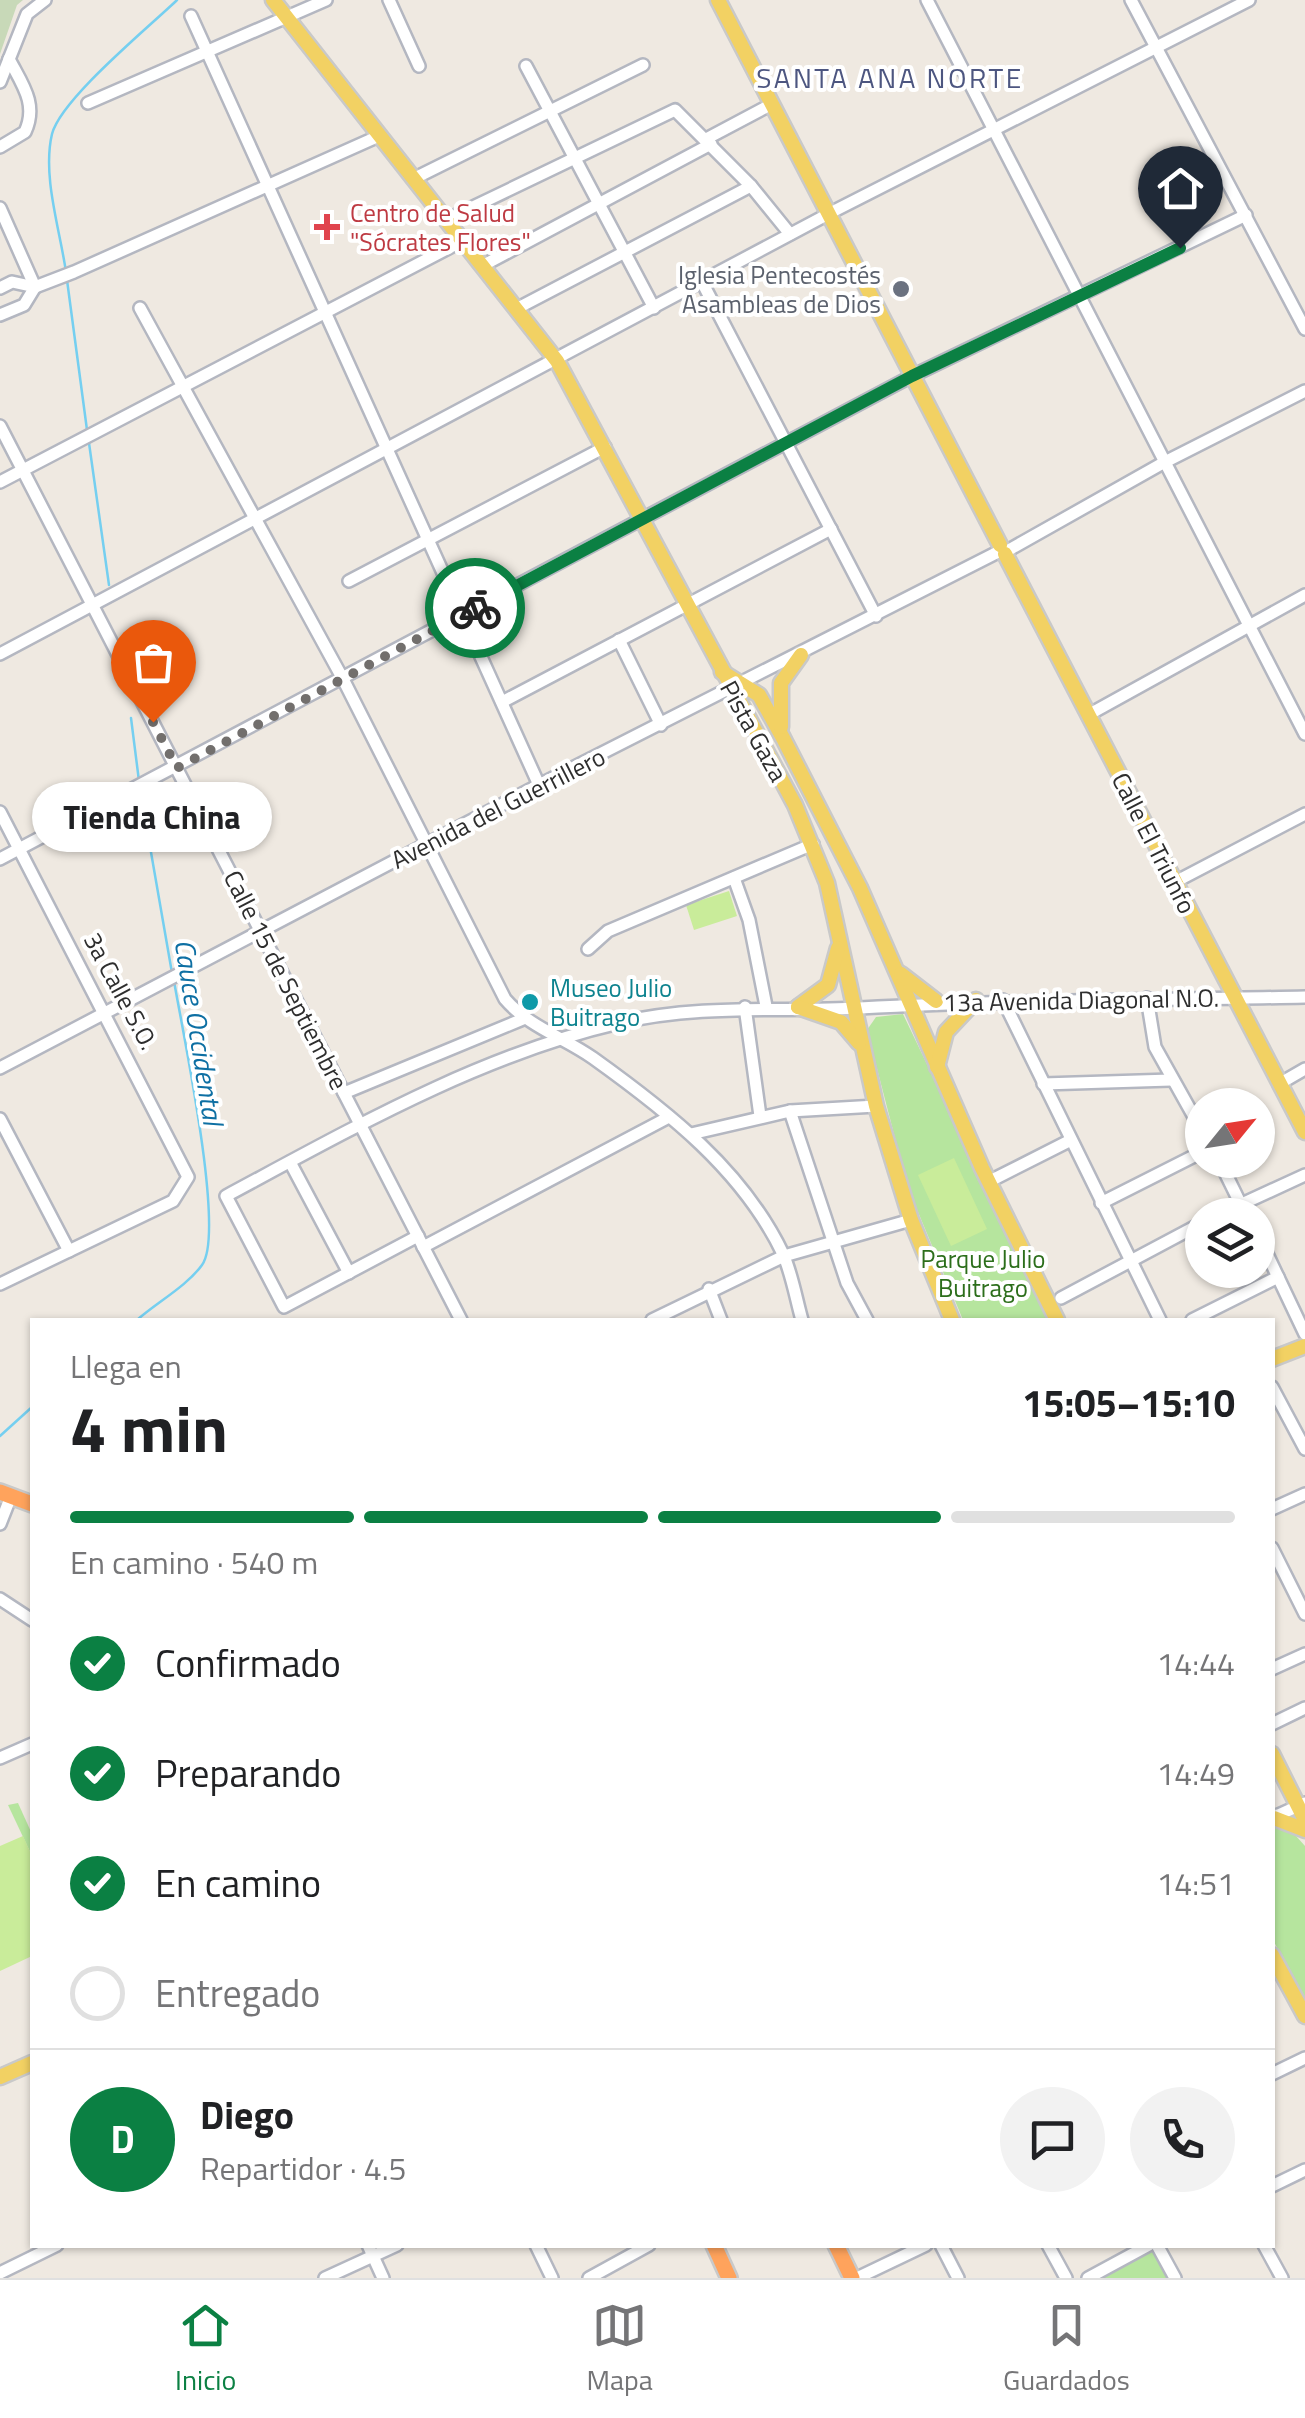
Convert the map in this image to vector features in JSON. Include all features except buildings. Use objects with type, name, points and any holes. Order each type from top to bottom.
[{"type":"highway","points":[[5,1494],[30,1503]]},
{"type":"highway","points":[[715,2248],[728,2278]]},
{"type":"highway","points":[[838,2248],[855,2278]]},
{"type":"main road","points":[[274,0],[557,361],[686,605]]},
{"type":"main road","name":"Calle El Triunfo","points":[[718,0],[1305,1132]]},
{"type":"main road","name":"Pista Gaza","points":[[686,605],[721,672],[737,687],[813,844],[839,933],[876,1106],[911,1220],[951,1318]]},
{"type":"main road","points":[[783,738],[778,708],[781,683],[801,656]]},
{"type":"main road","name":"Pista Gaza","points":[[737,687],[760,696],[860,888],[988,1182],[1056,1318]]},
{"type":"main road","points":[[798,1007],[831,980],[839,933]]},
{"type":"main road","points":[[893,966],[936,1001]]},
{"type":"main road","points":[[937,1068],[946,1032],[976,1000]]},
{"type":"main road","points":[[798,1007],[845,1024],[866,1057]]},
{"type":"main road","points":[[1275,1358],[1305,1346]]},
{"type":"main road","points":[[1275,1759],[1303,1810]]},
{"type":"main road","points":[[1275,1819],[1305,1830]]},
{"type":"main road","points":[[1277,1975],[1305,2016]]},
{"type":"main road","points":[[0,2077],[30,2064]]},
{"type":"street","points":[[0,82],[27,14],[45,0]]},
{"type":"street","points":[[88,103],[326,0]]},
{"type":"street","points":[[389,0],[419,66]]},
{"type":"street","points":[[928,0],[1305,734]]},
{"type":"street","points":[[1131,0],[1305,329]]},
{"type":"street","points":[[0,654],[828,214],[1155,44],[1249,0]]},
{"type":"street","points":[[191,16],[539,784]]},
{"type":"street","points":[[0,147],[25,132],[31,114],[30,98],[8,60]]},
{"type":"street","points":[[413,179],[643,65]]},
{"type":"street","points":[[526,66],[654,308]]},
{"type":"street","points":[[482,266],[772,104]]},
{"type":"street","points":[[446,220],[675,110],[751,186],[790,234]]},
{"type":"street","points":[[0,288],[12,282],[34,287],[67,274],[379,136]]},
{"type":"street","points":[[516,309],[751,186]]},
{"type":"street","points":[[0,208],[34,287]]},
{"type":"street","points":[[0,859],[912,376],[1246,215]]},
{"type":"street","points":[[0,482],[462,240]]},
{"type":"street","points":[[702,282],[876,616]]},
{"type":"street","points":[[0,315],[24,305],[34,287]]},
{"type":"street","points":[[140,308],[344,680],[506,999],[523,1019],[561,1038],[670,1117],[736,1180],[784,1256],[801,1318]]},
{"type":"street","name":"Avenida del Guerrillero","points":[[0,1068],[539,784],[801,656],[1163,462],[1305,391]]},
{"type":"street","name":"Calle 15 de Septiembre","points":[[0,426],[460,1318]]},
{"type":"street","points":[[348,582],[427,537],[605,447]]},
{"type":"street","points":[[502,702],[831,529]]},
{"type":"street","points":[[1088,715],[1305,595]]},
{"type":"street","points":[[620,640],[661,725]]},
{"type":"street","name":"3a Calle S.O.","points":[[0,812],[186,1169],[182,1194],[69,1250]]},
{"type":"street","points":[[1175,882],[1305,814]]},
{"type":"street","points":[[588,948],[608,931],[813,844]]},
{"type":"street","points":[[734,878],[756,949],[766,1006]]},
{"type":"street","points":[[1147,998],[1156,1047],[1185,1103]]},
{"type":"street","name":"13a Avenida Diagonal N.O.","points":[[349,1273],[284,1307],[226,1196],[360,1124],[561,1038],[621,1022],[745,1006],[857,1008],[976,1000],[1305,998]]},
{"type":"street","points":[[1003,1000],[1159,1318]]},
{"type":"street","points":[[745,1006],[760,1116]]},
{"type":"street","points":[[344,1093],[523,1019]]},
{"type":"street","points":[[1280,1084],[1305,1069]]},
{"type":"street","points":[[1043,1084],[1171,1080]]},
{"type":"street","points":[[691,1134],[790,1111],[876,1106]]},
{"type":"street","points":[[790,1111],[847,1283],[865,1318]]},
{"type":"street","points":[[290,1162],[349,1273],[421,1242],[670,1117]]},
{"type":"street","points":[[0,1119],[69,1250],[0,1284]]},
{"type":"street","points":[[988,1182],[1071,1140]]},
{"type":"street","points":[[1101,1203],[1185,1161]]},
{"type":"street","points":[[1263,1198],[1305,1175]]},
{"type":"street","points":[[656,1318],[784,1256],[911,1220]]},
{"type":"street","points":[[1061,1298],[1185,1232]]},
{"type":"street","points":[[1275,1270],[1305,1334]]},
{"type":"street","points":[[1196,1318],[1278,1276]]},
{"type":"street","points":[[709,1289],[720,1318]]},
{"type":"street","points":[[1275,1393],[1305,1449]]},
{"type":"street","points":[[0,1524],[5,1494]]},
{"type":"street","points":[[1275,1508],[1305,1494]]},
{"type":"street","points":[[1275,1554],[1305,1614]]},
{"type":"street","points":[[0,1598],[30,1619]]},
{"type":"street","points":[[1275,1668],[1305,1654]]},
{"type":"street","points":[[1275,1723],[1305,1708]]},
{"type":"street","points":[[0,1758],[30,1745]]},
{"type":"street","points":[[1275,1817],[1303,1810]]},
{"type":"street","points":[[1275,2073],[1305,2058]]},
{"type":"street","points":[[1275,2185],[1305,2170]]},
{"type":"street","points":[[0,2273],[51,2248]]},
{"type":"street","points":[[537,2248],[552,2278]]},
{"type":"street","points":[[589,2278],[644,2248]]},
{"type":"street","points":[[855,2278],[920,2248]]},
{"type":"street","points":[[943,2248],[958,2278]]},
{"type":"street","points":[[1050,2248],[1066,2278]]},
{"type":"street","points":[[1088,2278],[1147,2248]]},
{"type":"street","points":[[1155,2248],[1175,2278]]},
{"type":"street","points":[[1266,2248],[1282,2278]]},
{"type":"street","points":[[325,2278],[371,2251],[383,2278]]},
{"type":"green space","points":[[0,0],[23,0],[17,5],[0,54]]},
{"type":"green space","points":[[729,891],[737,916],[694,930],[686,905]]},
{"type":"green space","name":"Parque Julio Buitrago","points":[[903,1014],[1048,1318],[962,1318],[908,1188],[867,1030],[876,1017]]},
{"type":"green space","points":[[954,1158],[987,1229],[951,1246],[918,1175]]},
{"type":"green space","points":[[18,1803],[30,1830],[30,1852],[8,1805]]},
{"type":"green space","points":[[1275,1825],[1286,1825],[1305,1846],[1305,2001],[1275,1944]]},
{"type":"green space","points":[[23,1836],[30,1852],[30,1957],[0,1971],[0,1846]]},
{"type":"green space","points":[[1150,2248],[1157,2248],[1174,2278],[1097,2278]]},
{"type":"waterway","name":"Cauce Occidental","points":[[66,272],[50,185],[52,134],[71,102],[177,0]]},
{"type":"waterway","name":"Cauce Occidental","points":[[67,280],[87,430]]},
{"type":"waterway","name":"Cauce Occidental","points":[[89,443],[109,585]]},
{"type":"waterway","name":"Cauce Occidental","points":[[131,718],[139,781]]},
{"type":"waterway","name":"Cauce Occidental","points":[[140,789],[172,973]]},
{"type":"waterway","name":"Cauce Occidental","points":[[140,1318],[196,1273],[208,1246],[206,1174],[174,981]]},
{"type":"waterway","name":"Cauce Occidental","points":[[0,1436],[30,1409]]},
{"type":"way so far","points":[[153,722],[177,768],[475,608]]},
{"type":"place","name":"Centro de Salud \"Sócrates Flores\"","points":[[327,227]]},
{"type":"place","name":"Iglesia Pentecostés Asambleas de Dios","points":[[901,289]]},
{"type":"place","name":"Tienda China","points":[[153,722]]},
{"type":"place","name":"Museo Julio Buitrago","points":[[530,1002]]},
{"type":"district","name":"SANTA ANA NORTE","points":[[890,78]]},
{"type":"route","points":[[475,608],[912,376],[1180,248]]}]
